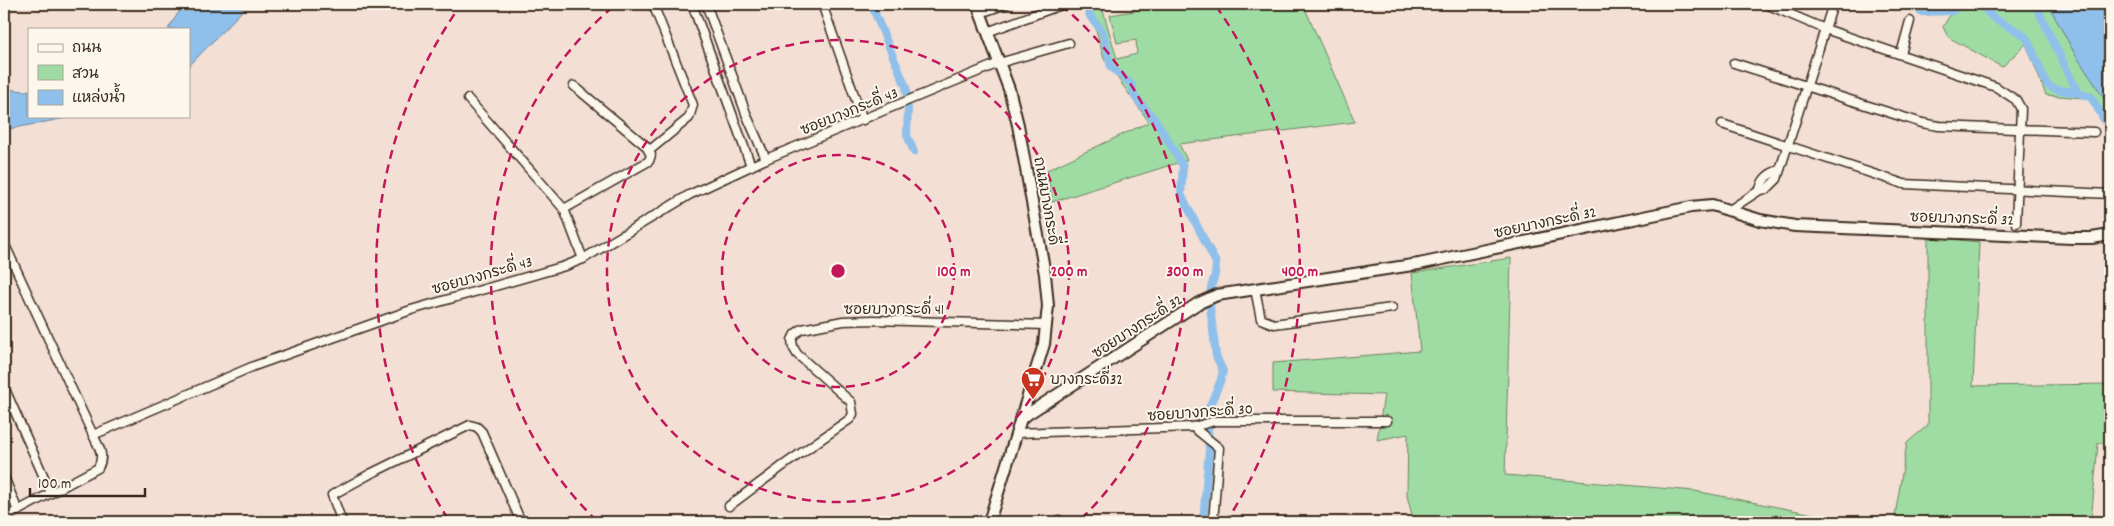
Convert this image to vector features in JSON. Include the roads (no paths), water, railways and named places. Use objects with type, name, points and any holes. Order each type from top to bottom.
[{"type":"street","points":[[650,150],[689,118],[693,105],[653,4]]},
{"type":"street","points":[[692,4],[751,166]]},
{"type":"street","points":[[706,4],[747,116],[766,160]]},
{"type":"street","points":[[822,4],[863,120]]},
{"type":"street","points":[[978,8],[1006,4]]},
{"type":"street","points":[[1766,4],[1826,29],[1996,87],[2020,104],[2016,223]]},
{"type":"street","points":[[1728,211],[1760,190],[1768,190],[1777,179],[1833,4]]},
{"type":"street","points":[[987,32],[1061,5]]},
{"type":"street","name":"ถนนบางกระดี่","points":[[978,8],[1009,89],[1023,152],[1045,274],[1048,306],[1044,344],[989,522]]},
{"type":"street","points":[[1901,54],[1910,21]]},
{"type":"street","name":"ซอยบางกระดี่ 43","points":[[93,435],[254,366],[411,310],[583,259],[689,195],[751,166],[999,63],[1069,43]]},
{"type":"street","points":[[1734,63],[1922,123],[1939,126],[2094,132]]},
{"type":"street","points":[[564,209],[649,161],[651,155],[650,150],[574,86]]},
{"type":"street","points":[[468,99],[564,209],[583,259]]},
{"type":"street","points":[[1722,124],[1904,184],[2110,194]]},
{"type":"street","name":"ซอยบางกระดี่ 32","points":[[1020,420],[1212,297],[1419,264],[1691,207],[1712,206],[1760,220],[1795,226],[2072,238],[2110,236]]},
{"type":"street","points":[[4,243],[102,453],[102,462],[98,468],[4,518]]},
{"type":"street","points":[[1254,289],[1262,319],[1274,324],[1392,308]]},
{"type":"street","name":"ซอยบางกระดี่ 41","points":[[729,506],[850,419],[853,414],[851,402],[797,354],[792,340],[795,334],[802,329],[843,321],[873,320],[1046,325]]},
{"type":"street","points":[[4,387],[51,492]]},
{"type":"street","name":"ซอยบางกระดี่ 30","points":[[1016,433],[1193,427],[1213,422],[1387,421]]},
{"type":"street","points":[[342,522],[332,495],[370,474],[470,425],[477,427],[482,432],[521,522]]},
{"type":"street","points":[[1193,427],[1219,448],[1213,522]]},
{"type":"street","points":[[4,476],[18,511]]},
{"type":"water","points":[[184,4],[243,4],[241,12],[190,65],[190,28],[169,28]]},
{"type":"water","points":[[2048,4],[2110,4],[2110,107],[2075,54]]},
{"type":"water","points":[[4,89],[28,90],[28,118],[66,118],[4,130]]},
{"type":"waterway","points":[[871,4],[906,87],[907,95]]},
{"type":"waterway","points":[[1086,4],[1090,16],[1103,32],[1111,67],[1131,84],[1135,97],[1157,122],[1183,166],[1181,194],[1216,263],[1211,287],[1210,306],[1216,356],[1223,371],[1207,412],[1209,449],[1203,522]]},
{"type":"waterway","points":[[1913,4],[1922,12],[1953,11],[1958,4]]},
{"type":"waterway","points":[[1979,4],[1995,19],[2021,33],[2028,40],[2047,85],[2055,89],[2078,93]]},
{"type":"waterway","points":[[2035,4],[2078,93],[2091,97],[2110,130]]},
{"type":"waterway","points":[[908,108],[907,135],[914,152]]},
{"type":"place","name":"บางกระดี่32","points":[[1033,400]]}]
